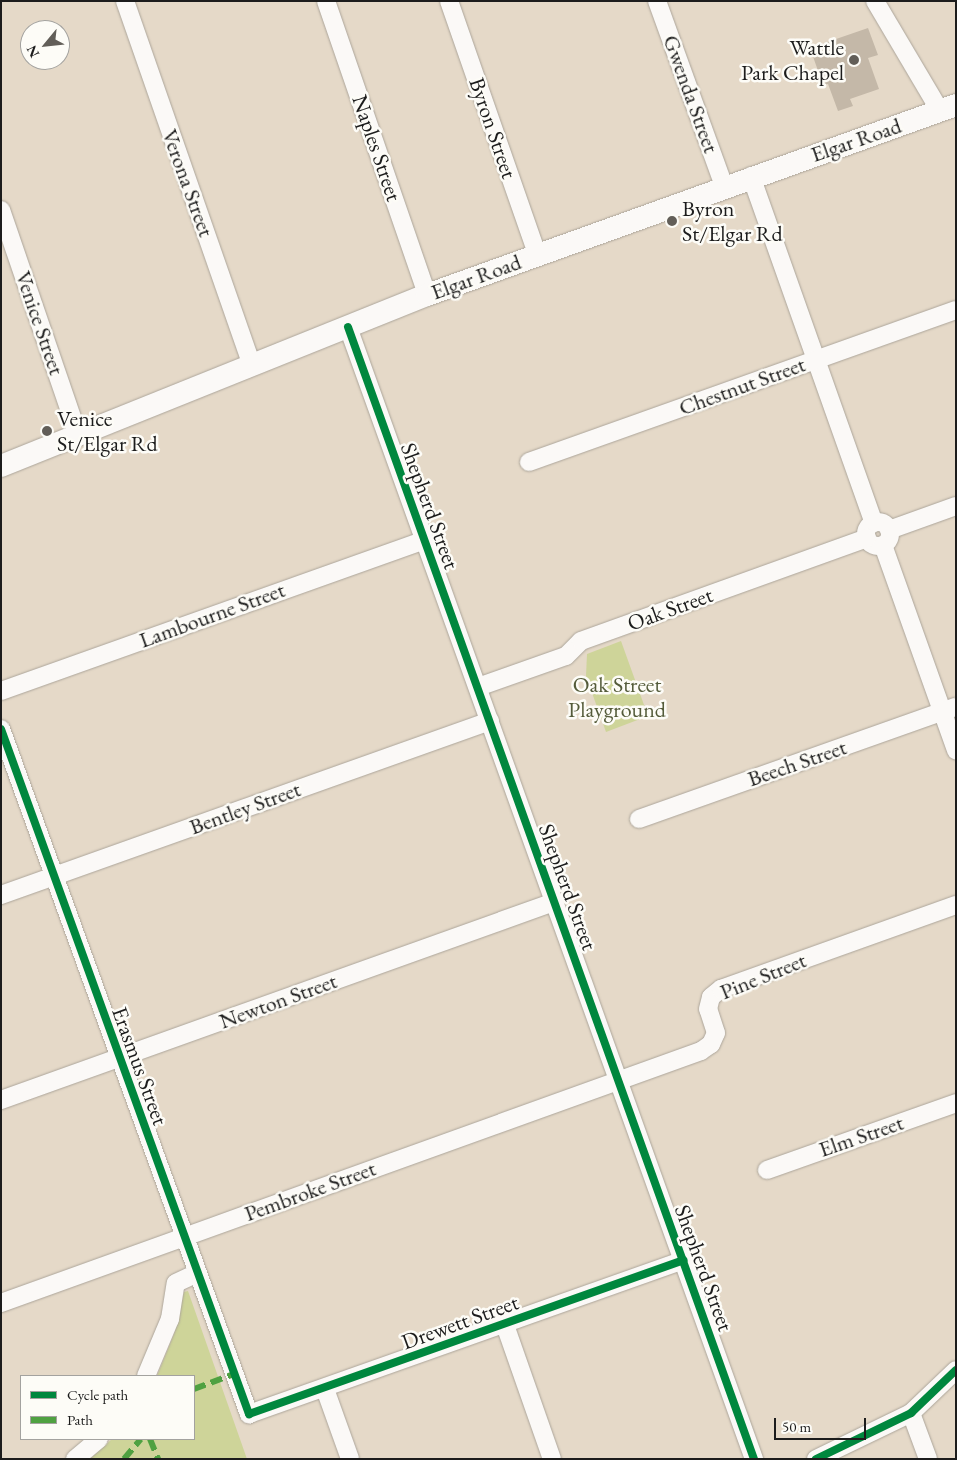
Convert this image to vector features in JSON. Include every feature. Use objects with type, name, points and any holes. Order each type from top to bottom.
[{"type":"main road","name":"Elgar Road","points":[[1,466],[427,295],[724,186],[948,108]]},
{"type":"street","name":"Verona Street","points":[[125,1],[252,365]]},
{"type":"street","name":"Naples Street","points":[[326,1],[427,295]]},
{"type":"street","name":"Byron Street","points":[[449,1],[538,254]]},
{"type":"street","name":"Gwenda Street","points":[[658,1],[724,186]]},
{"type":"street","points":[[875,1],[948,108]]},
{"type":"street","points":[[752,176],[878,534],[949,709],[956,750]]},
{"type":"street","name":"Venice Street","points":[[1,210],[78,435]]},
{"type":"street","name":"Chestnut Street","points":[[529,462],[956,310]]},
{"type":"street","name":"Shepherd Street","points":[[348,327],[754,1459]]},
{"type":"street","name":"Oak Street","points":[[478,687],[566,656],[581,641],[956,506]]},
{"type":"street","name":"Lambourne Street","points":[[1,691],[424,540]]},
{"type":"street","name":"Beech Street","points":[[639,819],[949,709]]},
{"type":"street","name":"Bentley Street","points":[[1,895],[490,721]]},
{"type":"street","name":"Erasmus Street","points":[[1,729],[118,1058],[249,1414]]},
{"type":"street","name":"Newton Street","points":[[1,1100],[554,902]]},
{"type":"street","name":"Pine Street","points":[[619,1080],[701,1051],[711,1044],[716,1033],[708,1009],[711,997],[720,989],[956,905]]},
{"type":"street","name":"Pembroke Street","points":[[1,1303],[619,1080]]},
{"type":"street","name":"Elm Street","points":[[767,1170],[956,1103]]},
{"type":"street","name":"Drewett Street","points":[[249,1414],[325,1389],[683,1260]]},
{"type":"street","points":[[146,1375],[170,1319],[176,1283],[197,1273]]},
{"type":"street","points":[[504,1325],[552,1459]]},
{"type":"street","points":[[816,1459],[912,1413],[956,1370]]},
{"type":"street","points":[[325,1389],[350,1459]]},
{"type":"street","points":[[912,1413],[928,1459]]},
{"type":"street","points":[[75,1459],[98,1440]]},
{"type":"green space","name":"Oak Street Playground","points":[[621,641],[648,716],[606,732],[586,676],[587,654]]},
{"type":"green space","points":[[188,1291],[247,1459],[90,1459],[111,1440],[195,1440],[195,1375],[157,1375],[174,1334],[184,1292]]},
{"type":"building","name":"Wattle Park Chapel","points":[[868,28],[878,55],[868,58],[879,89],[850,99],[853,106],[838,111],[828,84],[823,85],[810,48]]},
{"type":"marked path","points":[[195,1389],[234,1374]]},
{"type":"marked path","points":[[124,1459],[140,1440]]},
{"type":"marked path","points":[[150,1440],[158,1459]]},
{"type":"cycle path","points":[[348,327],[754,1459]]},
{"type":"cycle path","points":[[1,729],[249,1414],[683,1260]]},
{"type":"cycle path","points":[[816,1459],[911,1413],[956,1370]]},
{"type":"place","name":"Wattle Park Chapel","points":[[854,60]]},
{"type":"place","name":"Byron St/Elgar Rd","points":[[672,221]]},
{"type":"place","name":"Venice St/Elgar Rd","points":[[47,431]]}]
